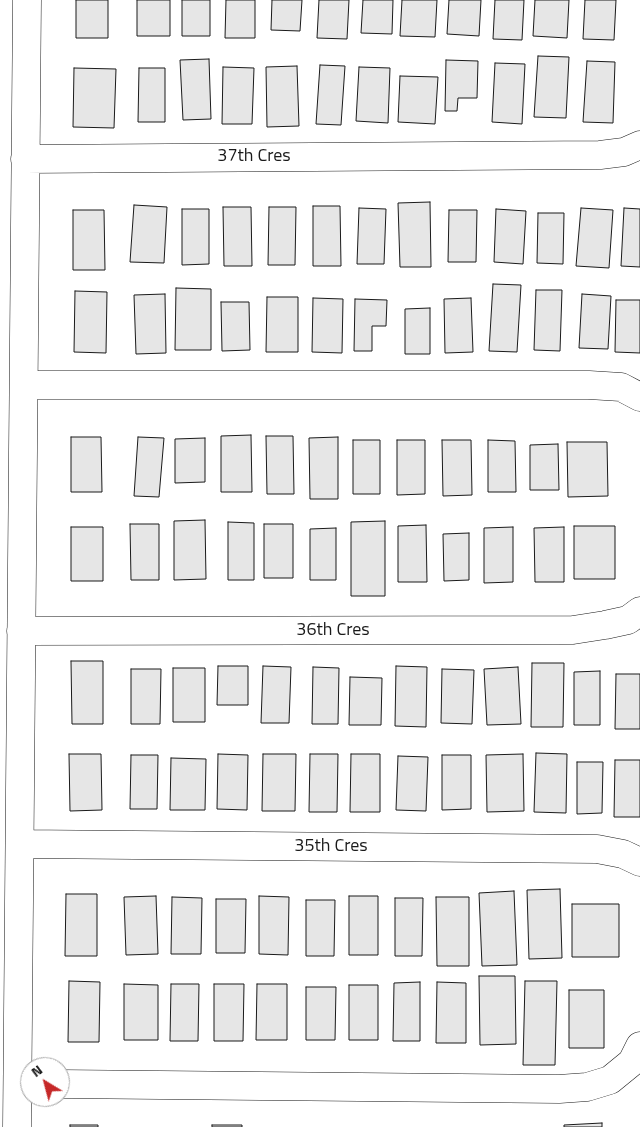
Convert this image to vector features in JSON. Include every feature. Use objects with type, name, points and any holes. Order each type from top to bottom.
[{"type":"street","points":[[24,1057],[20,844],[27,0]]},
{"type":"street","name":"37th Cres","points":[[25,159],[600,155],[624,152],[640,146]]},
{"type":"street","points":[[24,385],[589,385],[621,387],[640,397]]},
{"type":"street","name":"36th Cres","points":[[21,631],[572,630],[605,626],[628,620],[640,611]]},
{"type":"street","name":"35th Cres","points":[[20,844],[597,848],[623,854],[640,862]]},
{"type":"street","points":[[70,1084],[559,1090],[587,1088],[610,1080],[632,1062],[640,1046]]},
{"type":"street","points":[[17,1127],[20,1107]]},
{"type":"building","points":[[76,0],[108,0],[108,38],[76,38]]},
{"type":"building","points":[[137,0],[170,0],[170,36],[137,36]]},
{"type":"building","points":[[182,0],[210,0],[210,36],[182,36]]},
{"type":"building","points":[[226,0],[255,0],[255,38],[225,38]]},
{"type":"building","points":[[272,0],[302,0],[300,31],[271,30]]},
{"type":"building","points":[[319,0],[349,0],[347,39],[317,38]]},
{"type":"building","points":[[363,0],[393,0],[392,34],[361,33]]},
{"type":"building","points":[[402,0],[437,0],[435,37],[400,36]]},
{"type":"building","points":[[449,0],[481,0],[479,36],[447,34]]},
{"type":"building","points":[[495,0],[524,0],[522,40],[493,39]]},
{"type":"building","points":[[535,0],[569,0],[567,38],[533,36]]},
{"type":"building","points":[[585,0],[616,0],[614,40],[583,39]]},
{"type":"building","points":[[538,56],[569,57],[566,118],[534,117]]},
{"type":"building","points":[[209,59],[211,119],[183,120],[180,60]]},
{"type":"building","points":[[446,60],[478,61],[477,98],[458,98],[457,111],[445,111]]},
{"type":"building","points":[[587,61],[615,62],[613,123],[583,122]]},
{"type":"building","points":[[495,63],[525,64],[522,124],[492,122]]},
{"type":"building","points":[[320,65],[345,66],[341,125],[316,124]]},
{"type":"building","points":[[297,66],[299,126],[267,127],[266,67]]},
{"type":"building","points":[[223,67],[254,68],[252,124],[222,124]]},
{"type":"building","points":[[359,67],[390,68],[388,123],[356,121]]},
{"type":"building","points":[[74,68],[116,69],[114,128],[73,127]]},
{"type":"building","points":[[139,68],[165,68],[165,122],[138,122]]},
{"type":"building","points":[[400,76],[438,77],[435,124],[398,122]]},
{"type":"building","points":[[430,202],[431,267],[400,267],[398,203]]},
{"type":"building","points":[[134,205],[167,207],[164,263],[130,262]]},
{"type":"building","points":[[313,206],[340,206],[341,266],[313,266]]},
{"type":"building","points":[[223,207],[251,207],[252,266],[224,266]]},
{"type":"building","points":[[269,207],[296,207],[295,265],[268,265]]},
{"type":"building","points":[[359,208],[386,209],[384,264],[357,264]]},
{"type":"building","points":[[581,208],[613,210],[609,268],[576,266]]},
{"type":"building","points":[[624,208],[640,209],[640,267],[621,266]]},
{"type":"building","points":[[182,209],[209,209],[209,264],[182,265]]},
{"type":"building","points":[[496,209],[526,211],[523,264],[494,262]]},
{"type":"building","points":[[73,210],[104,210],[105,270],[73,270]]},
{"type":"building","points":[[449,210],[477,210],[476,262],[448,262]]},
{"type":"building","points":[[538,213],[564,213],[563,264],[537,263]]},
{"type":"building","points":[[493,284],[521,285],[517,352],[489,351]]},
{"type":"building","points":[[176,288],[211,289],[211,350],[175,350]]},
{"type":"building","points":[[536,290],[562,290],[560,351],[534,350]]},
{"type":"building","points":[[75,291],[107,292],[106,353],[74,352]]},
{"type":"building","points":[[165,294],[166,353],[136,354],[134,295]]},
{"type":"building","points":[[582,294],[611,296],[608,349],[579,348]]},
{"type":"building","points":[[267,297],[298,297],[298,352],[266,352]]},
{"type":"building","points":[[313,298],[343,299],[342,353],[312,352]]},
{"type":"building","points":[[471,298],[473,352],[445,353],[444,299]]},
{"type":"building","points":[[355,299],[387,300],[386,326],[372,326],[372,351],[354,351]]},
{"type":"building","points":[[616,300],[640,300],[640,353],[615,352]]},
{"type":"building","points":[[221,302],[249,302],[250,350],[222,351]]},
{"type":"building","points":[[430,308],[430,354],[405,354],[405,309]]},
{"type":"building","points":[[251,435],[252,492],[221,492],[221,436]]},
{"type":"building","points":[[266,436],[293,436],[294,494],[267,494]]},
{"type":"building","points":[[71,437],[101,437],[102,492],[71,492]]},
{"type":"building","points":[[138,437],[164,438],[159,497],[134,496]]},
{"type":"building","points":[[338,437],[338,499],[310,499],[309,438]]},
{"type":"building","points":[[205,438],[205,482],[175,483],[175,439]]},
{"type":"building","points":[[353,440],[380,440],[380,494],[353,494]]},
{"type":"building","points":[[397,440],[425,440],[425,494],[397,495]]},
{"type":"building","points":[[442,440],[471,440],[472,495],[443,496]]},
{"type":"building","points":[[488,440],[515,441],[516,492],[488,492]]},
{"type":"building","points":[[567,442],[607,442],[608,496],[568,497]]},
{"type":"building","points":[[558,444],[559,490],[530,490],[530,445]]},
{"type":"building","points":[[205,520],[206,579],[174,580],[174,521]]},
{"type":"building","points":[[385,521],[385,596],[351,596],[351,522]]},
{"type":"building","points":[[228,522],[254,523],[254,580],[228,580]]},
{"type":"building","points":[[130,524],[159,524],[159,580],[131,580]]},
{"type":"building","points":[[264,524],[293,524],[293,578],[264,578]]},
{"type":"building","points":[[426,525],[427,582],[398,582],[398,526]]},
{"type":"building","points":[[574,526],[615,526],[615,579],[574,579]]},
{"type":"building","points":[[71,527],[103,527],[103,581],[71,581]]},
{"type":"building","points":[[513,527],[513,582],[484,583],[484,528]]},
{"type":"building","points":[[564,527],[564,582],[535,582],[534,528]]},
{"type":"building","points":[[336,528],[336,580],[310,580],[310,529]]},
{"type":"building","points":[[469,533],[469,580],[444,581],[443,534]]},
{"type":"building","points":[[71,661],[103,661],[103,724],[72,724]]},
{"type":"building","points":[[532,663],[564,663],[563,727],[531,727]]},
{"type":"building","points":[[218,666],[248,666],[248,705],[217,705]]},
{"type":"building","points":[[263,666],[291,667],[289,723],[261,723]]},
{"type":"building","points":[[396,666],[427,667],[426,727],[395,726]]},
{"type":"building","points":[[313,667],[339,668],[338,724],[312,724]]},
{"type":"building","points":[[518,667],[521,724],[487,725],[484,669]]},
{"type":"building","points":[[173,668],[205,668],[205,722],[173,722]]},
{"type":"building","points":[[131,669],[161,669],[160,724],[131,724]]},
{"type":"building","points":[[442,669],[474,670],[472,724],[441,723]]},
{"type":"building","points":[[600,671],[600,725],[574,725],[574,672]]},
{"type":"building","points":[[616,674],[640,674],[640,729],[615,729]]},
{"type":"building","points":[[350,677],[382,678],[381,725],[349,725]]},
{"type":"building","points":[[536,753],[567,754],[566,813],[534,812]]},
{"type":"building","points":[[69,754],[101,754],[102,810],[70,811]]},
{"type":"building","points":[[218,754],[248,755],[247,810],[217,809]]},
{"type":"building","points":[[263,754],[296,754],[295,811],[262,811]]},
{"type":"building","points":[[310,754],[338,754],[337,812],[309,812]]},
{"type":"building","points":[[351,754],[380,754],[380,812],[350,812]]},
{"type":"building","points":[[523,754],[524,811],[487,812],[486,755]]},
{"type":"building","points":[[131,755],[158,755],[157,809],[130,809]]},
{"type":"building","points":[[442,755],[471,755],[471,809],[442,810]]},
{"type":"building","points":[[398,756],[428,757],[426,811],[396,810]]},
{"type":"building","points":[[171,758],[206,759],[205,810],[170,810]]},
{"type":"building","points":[[615,760],[640,760],[640,817],[614,817]]},
{"type":"building","points":[[577,762],[603,762],[602,813],[577,814]]},
{"type":"building","points":[[560,889],[562,958],[529,959],[527,890]]},
{"type":"building","points":[[514,891],[517,965],[482,966],[479,893]]},
{"type":"building","points":[[66,894],[97,894],[97,956],[65,956]]},
{"type":"building","points":[[156,896],[158,954],[126,955],[124,897]]},
{"type":"building","points":[[259,896],[289,897],[288,955],[259,954]]},
{"type":"building","points":[[349,896],[378,896],[378,955],[349,955]]},
{"type":"building","points":[[172,897],[202,898],[201,954],[171,954]]},
{"type":"building","points":[[436,897],[469,897],[469,966],[437,966]]},
{"type":"building","points":[[395,898],[423,898],[422,956],[395,956]]},
{"type":"building","points":[[216,899],[246,899],[245,953],[216,953]]},
{"type":"building","points":[[306,900],[335,900],[334,956],[306,956]]},
{"type":"building","points":[[572,904],[619,904],[619,957],[572,957]]},
{"type":"building","points":[[479,976],[515,976],[516,1044],[480,1045]]},
{"type":"building","points":[[69,981],[100,982],[99,1042],[68,1042]]},
{"type":"building","points":[[525,981],[557,981],[555,1065],[523,1065]]},
{"type":"building","points":[[420,982],[420,1041],[393,1041],[394,983]]},
{"type":"building","points":[[437,982],[466,983],[466,1043],[436,1043]]},
{"type":"building","points":[[124,984],[158,985],[158,1040],[124,1040]]},
{"type":"building","points":[[171,984],[199,984],[198,1041],[170,1041]]},
{"type":"building","points":[[214,984],[244,984],[243,1041],[214,1041]]},
{"type":"building","points":[[257,984],[287,984],[287,1040],[256,1040]]},
{"type":"building","points":[[349,985],[378,985],[378,1040],[349,1040]]},
{"type":"building","points":[[306,987],[336,987],[335,1040],[306,1040]]},
{"type":"building","points":[[569,990],[604,990],[604,1048],[569,1048]]},
{"type":"building","points":[[602,1123],[602,1127],[564,1127],[564,1125]]},
{"type":"building","points":[[70,1125],[98,1125],[98,1127],[70,1127]]},
{"type":"building","points":[[212,1125],[242,1125],[242,1127],[212,1127]]}]
